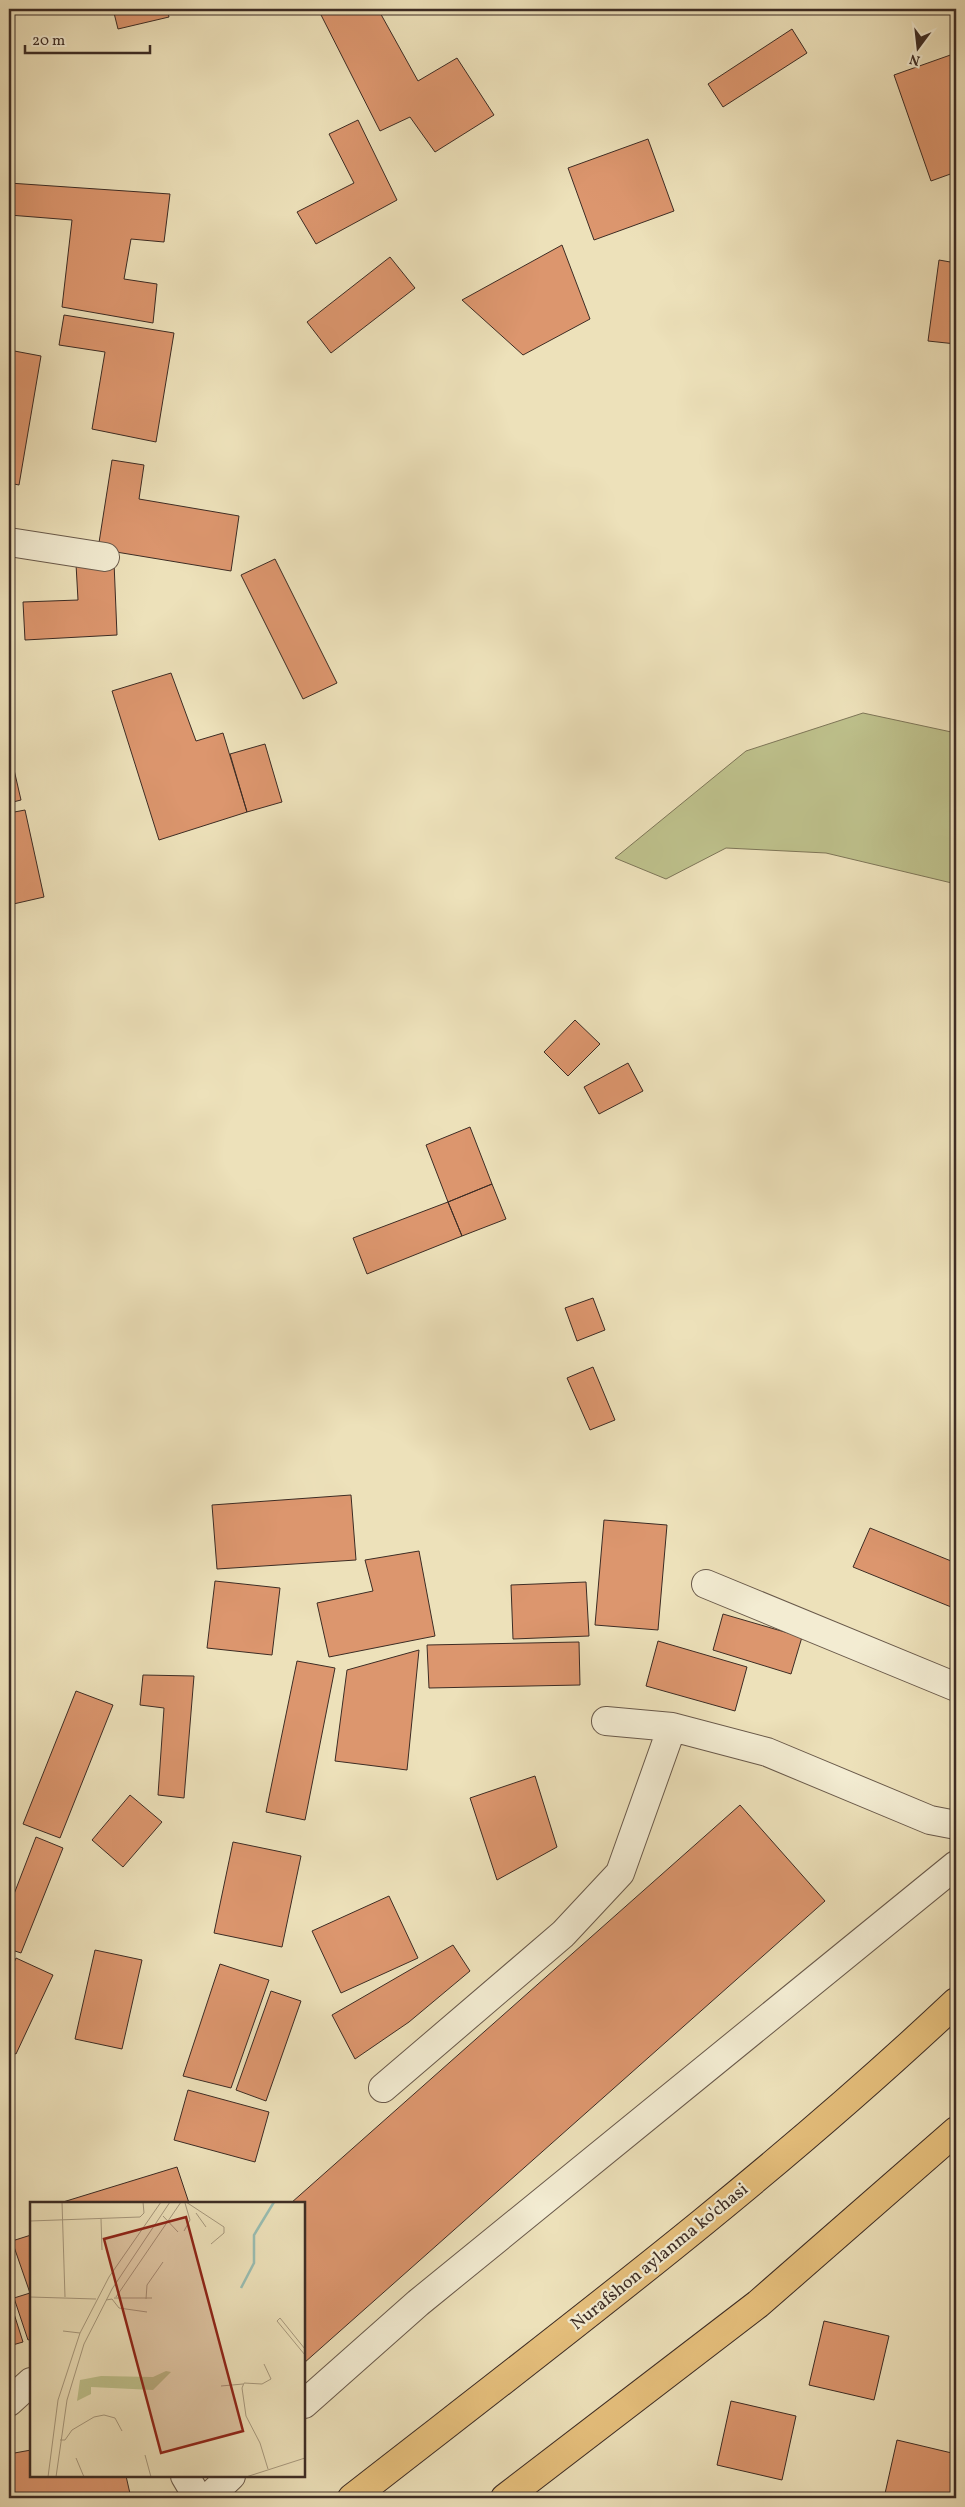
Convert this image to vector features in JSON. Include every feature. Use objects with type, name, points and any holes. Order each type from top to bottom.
[{"type":"main road","name":"Nurafshon aylanma ko'chasi","points":[[352,2498],[679,2242],[803,2138],[956,2002]]},
{"type":"main road","points":[[505,2498],[758,2304],[956,2131]]},
{"type":"lane","points":[[9,542],[105,557]]},
{"type":"lane","points":[[706,1584],[956,1687]]},
{"type":"lane","points":[[606,1721],[672,1727],[767,1752],[930,1820],[956,1825]]},
{"type":"lane","points":[[383,2088],[563,1934],[620,1873],[672,1727]]},
{"type":"lane","points":[[305,2403],[418,2303],[956,1865]]},
{"type":"lane","points":[[9,2402],[30,2383]]},
{"type":"lane","points":[[187,2477],[198,2498]]},
{"type":"lane","points":[[208,2498],[230,2477]]},
{"type":"green space","points":[[863,713],[956,733],[956,884],[826,853],[726,848],[666,879],[615,858],[746,751]]},
{"type":"building","points":[[113,9],[167,9],[169,17],[118,29]]},
{"type":"building","points":[[318,9],[378,9],[418,81],[457,58],[494,115],[435,152],[410,117],[380,131]]},
{"type":"building","points":[[792,29],[807,53],[723,107],[708,84]]},
{"type":"building","points":[[956,53],[956,172],[931,181],[894,75]]},
{"type":"building","points":[[358,120],[397,200],[316,244],[297,212],[354,183],[329,134]]},
{"type":"building","points":[[648,139],[674,211],[594,240],[568,168]]},
{"type":"building","points":[[9,183],[170,194],[164,242],[131,239],[124,279],[157,284],[153,323],[62,307],[72,220],[9,215]]},
{"type":"building","points":[[562,245],[590,319],[523,355],[462,300]]},
{"type":"building","points":[[390,257],[415,288],[331,353],[307,322]]},
{"type":"building","points":[[939,260],[956,263],[956,344],[928,341]]},
{"type":"building","points":[[64,315],[174,333],[156,442],[92,429],[105,352],[59,345]]},
{"type":"building","points":[[9,350],[41,356],[19,485],[9,483]]},
{"type":"building","points":[[112,460],[144,465],[139,499],[239,516],[231,571],[98,549]]},
{"type":"building","points":[[275,559],[337,683],[303,699],[241,575]]},
{"type":"building","points":[[114,562],[117,635],[25,640],[23,602],[78,600],[76,564]]},
{"type":"building","points":[[171,673],[196,741],[223,733],[247,812],[159,840],[112,691]]},
{"type":"building","points":[[265,744],[282,802],[247,812],[230,754]]},
{"type":"building","points":[[9,748],[21,800],[9,803]]},
{"type":"building","points":[[25,810],[44,897],[9,905],[9,813]]},
{"type":"building","points":[[575,1020],[600,1044],[568,1076],[544,1052]]},
{"type":"building","points":[[628,1063],[643,1091],[599,1114],[584,1087]]},
{"type":"building","points":[[470,1127],[492,1184],[448,1202],[426,1145]]},
{"type":"building","points":[[492,1184],[506,1219],[462,1236],[448,1202]]},
{"type":"building","points":[[448,1202],[462,1236],[367,1274],[353,1238]]},
{"type":"building","points":[[593,1298],[605,1330],[577,1341],[565,1308]]},
{"type":"building","points":[[593,1367],[615,1420],[590,1430],[567,1378]]},
{"type":"building","points":[[351,1495],[356,1560],[217,1569],[212,1505]]},
{"type":"building","points":[[604,1520],[667,1525],[658,1630],[595,1625]]},
{"type":"building","points":[[870,1528],[956,1563],[956,1609],[853,1567]]},
{"type":"building","points":[[419,1551],[435,1636],[329,1657],[317,1603],[373,1591],[365,1560]]},
{"type":"building","points":[[215,1581],[280,1588],[272,1655],[207,1648]]},
{"type":"building","points":[[586,1582],[589,1636],[513,1639],[511,1585]]},
{"type":"building","points":[[723,1614],[802,1637],[791,1674],[713,1650]]},
{"type":"building","points":[[658,1641],[747,1667],[735,1711],[646,1686]]},
{"type":"building","points":[[579,1642],[580,1685],[429,1688],[427,1645]]},
{"type":"building","points":[[419,1650],[407,1770],[335,1761],[347,1670]]},
{"type":"building","points":[[297,1661],[335,1668],[305,1820],[266,1812]]},
{"type":"building","points":[[143,1675],[194,1676],[184,1798],[158,1795],[164,1708],[140,1705]]},
{"type":"building","points":[[76,1691],[113,1705],[60,1838],[23,1824]]},
{"type":"building","points":[[535,1776],[557,1847],[497,1880],[470,1798]]},
{"type":"building","points":[[130,1795],[162,1822],[123,1867],[92,1840]]},
{"type":"building","points":[[740,1805],[825,1901],[305,2362],[305,2202],[292,2202]]},
{"type":"building","points":[[36,1837],[63,1848],[21,1953],[9,1949],[9,1907]]},
{"type":"building","points":[[233,1842],[301,1856],[282,1947],[214,1933]]},
{"type":"building","points":[[389,1896],[418,1958],[341,1993],[312,1931]]},
{"type":"building","points":[[453,1945],[470,1971],[409,2022],[355,2059],[332,2015]]},
{"type":"building","points":[[95,1950],[142,1960],[122,2049],[75,2039]]},
{"type":"building","points":[[16,1958],[53,1975],[16,2054],[9,2051],[9,1973]]},
{"type":"building","points":[[220,1964],[269,1980],[231,2088],[183,2076]]},
{"type":"building","points":[[271,1991],[301,2001],[266,2101],[236,2090]]},
{"type":"building","points":[[188,2090],[269,2112],[255,2162],[174,2140]]},
{"type":"building","points":[[177,2167],[189,2202],[63,2202]]},
{"type":"building","points":[[30,2235],[30,2293],[12,2241]]},
{"type":"building","points":[[30,2293],[30,2339],[28,2340],[14,2298]]},
{"type":"building","points":[[9,2298],[23,2342],[9,2346]]},
{"type":"building","points":[[824,2321],[889,2336],[874,2400],[809,2385]]},
{"type":"building","points":[[731,2401],[796,2416],[782,2480],[717,2465]]},
{"type":"building","points":[[897,2440],[956,2454],[956,2480],[952,2498],[884,2498]]},
{"type":"building","points":[[30,2450],[30,2477],[126,2477],[131,2498],[10,2498],[9,2454]]}]
